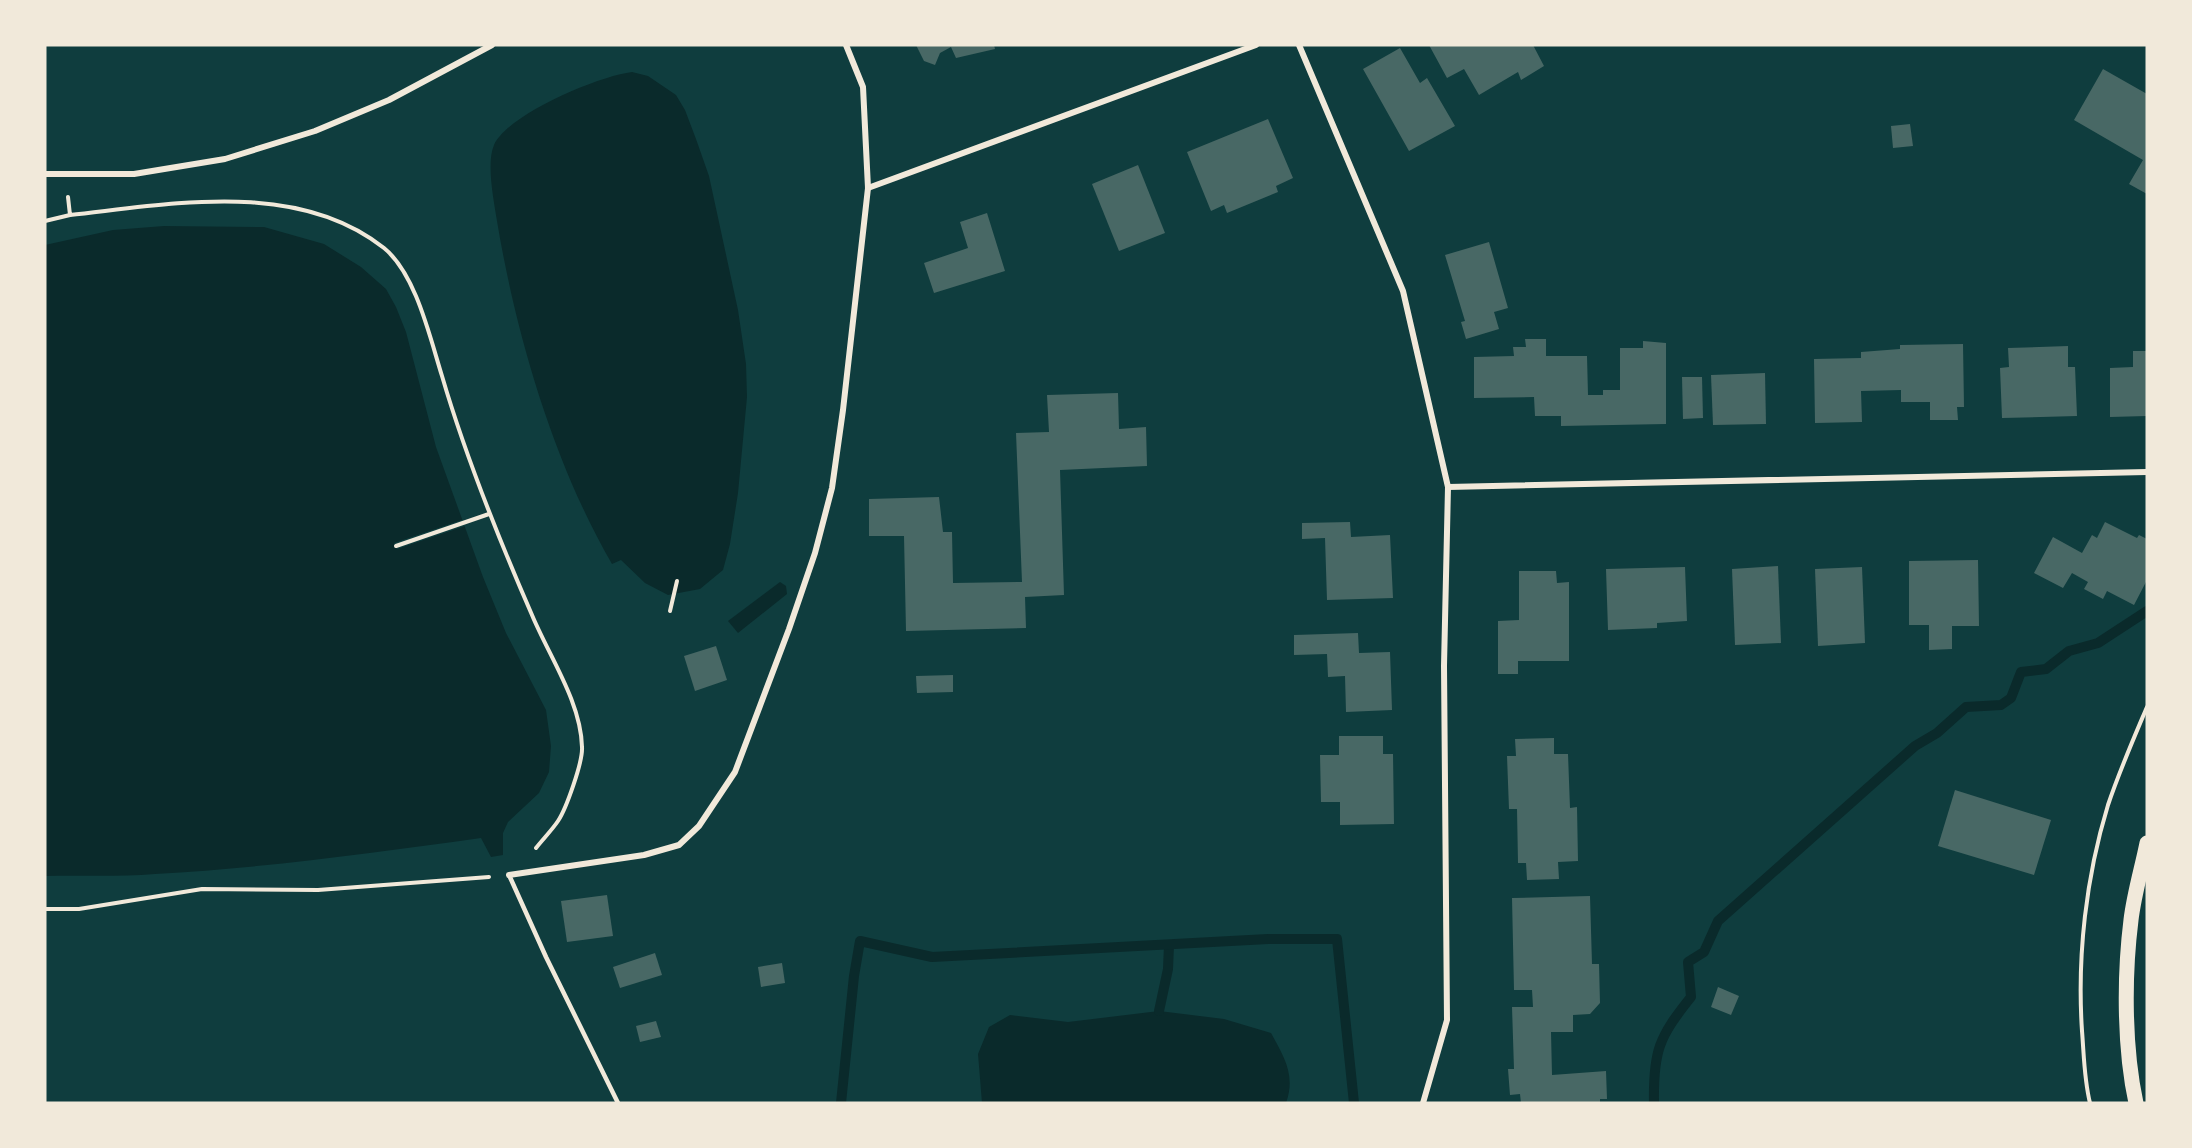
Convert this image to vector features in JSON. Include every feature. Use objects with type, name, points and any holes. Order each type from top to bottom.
[{"type":"main road","points":[[2136,1103],[2131,1082],[2126,993],[2131,919],[2147,843]]},
{"type":"street","points":[[45,174],[134,174],[236,155],[315,131],[389,100],[492,45]]},
{"type":"street","points":[[509,875],[644,855],[679,845],[699,826],[735,772],[815,553],[832,488],[868,188],[863,87],[846,45]]},
{"type":"street","points":[[868,188],[1256,45]]},
{"type":"street","points":[[1299,45],[1403,291],[1448,487],[1444,666],[1447,1020],[1423,1103]]},
{"type":"street","points":[[1448,487],[2147,472]]},
{"type":"lane","points":[[509,875],[546,957],[618,1103]]},
{"type":"path","points":[[66,175],[70,215]]},
{"type":"path","points":[[45,221],[70,215],[233,200],[308,210],[348,227],[385,249],[405,275],[420,306],[447,396],[489,514],[576,712],[582,749],[575,780],[559,820],[536,848],[509,875],[318,890],[202,889],[79,909],[45,909]]},
{"type":"path","points":[[396,546],[489,514]]},
{"type":"path","points":[[670,611],[677,581]]},
{"type":"path","points":[[2090,1103],[2086,1086],[2080,998],[2084,926],[2095,857],[2108,806],[2147,707]]},
{"type":"water","points":[[632,72],[648,76],[676,95],[685,110],[709,176],[738,310],[746,364],[747,397],[738,493],[730,544],[723,570],[700,589],[668,595],[645,583],[621,560],[612,564],[572,484],[555,442],[526,353],[505,264],[491,183],[494,145],[503,133],[517,121],[556,98],[598,81]]},
{"type":"water","points":[[164,226],[264,227],[324,244],[361,267],[386,289],[396,307],[406,332],[436,447],[483,577],[506,633],[546,710],[551,746],[549,772],[539,793],[508,822],[503,833],[503,855],[491,857],[481,838],[237,868],[141,875],[45,876],[45,245],[113,230]]},
{"type":"water","points":[[780,582],[786,586],[787,594],[738,633],[728,621]]},
{"type":"water","points":[[1159,1011],[1224,1019],[1271,1033],[1284,1058],[1289,1075],[1290,1084],[1286,1103],[982,1103],[978,1054],[989,1027],[1010,1015],[1068,1022]]},
{"type":"pier","points":[[465,519],[468,525],[397,549],[394,543]]},
{"type":"building","points":[[916,45],[994,45],[995,49],[956,58],[951,47],[940,53],[935,65],[924,61]]},
{"type":"building","points":[[1429,45],[1533,45],[1544,66],[1521,80],[1518,72],[1479,95],[1464,69],[1447,78]]},
{"type":"building","points":[[1400,48],[1420,83],[1427,78],[1455,126],[1409,151],[1363,69]]},
{"type":"building","points":[[2103,69],[2147,94],[2147,194],[2129,184],[2143,160],[2074,120]]},
{"type":"building","points":[[1268,119],[1293,178],[1276,186],[1278,192],[1227,213],[1224,205],[1211,211],[1187,152]]},
{"type":"building","points":[[1910,124],[1913,146],[1893,148],[1891,126]]},
{"type":"building","points":[[1138,165],[1165,233],[1119,251],[1092,184]]},
{"type":"building","points":[[987,213],[1005,271],[934,293],[924,263],[968,248],[960,222]]},
{"type":"building","points":[[1489,242],[1508,308],[1494,312],[1499,329],[1466,339],[1461,322],[1465,321],[1445,255]]},
{"type":"building","points":[[1525,339],[1546,339],[1546,356],[1587,356],[1588,395],[1603,395],[1603,390],[1620,390],[1620,348],[1643,348],[1643,341],[1666,343],[1666,424],[1561,426],[1561,416],[1535,416],[1534,397],[1474,398],[1474,357],[1514,356],[1513,347],[1526,347]]},
{"type":"building","points":[[1963,344],[1964,407],[1957,407],[1958,420],[1930,420],[1930,402],[1901,402],[1901,390],[1861,391],[1862,422],[1815,423],[1814,359],[1861,358],[1861,352],[1900,349],[1900,345]]},
{"type":"building","points":[[2068,346],[2068,367],[2075,367],[2077,416],[2002,418],[2000,368],[2009,367],[2008,348]]},
{"type":"building","points":[[2133,351],[2147,351],[2147,416],[2110,417],[2110,368],[2133,367]]},
{"type":"building","points":[[1765,373],[1766,424],[1713,425],[1711,375]]},
{"type":"building","points":[[1682,377],[1702,377],[1703,418],[1683,419]]},
{"type":"building","points":[[1118,393],[1119,429],[1146,427],[1147,466],[1060,470],[1064,595],[1025,597],[1026,628],[906,631],[904,536],[869,536],[869,499],[939,497],[943,532],[952,532],[953,583],[1022,582],[1016,433],[1049,432],[1047,395]]},
{"type":"building","points":[[1350,522],[1351,537],[1390,535],[1393,598],[1327,600],[1325,538],[1302,539],[1302,523]]},
{"type":"building","points":[[2105,522],[2137,538],[2139,535],[2147,539],[2147,580],[2134,605],[2107,591],[2103,599],[2084,589],[2088,582],[2072,573],[2063,588],[2034,573],[2053,537],[2082,553],[2092,535],[2097,538]]},
{"type":"building","points":[[1978,560],[1979,626],[1952,626],[1952,649],[1929,650],[1929,625],[1909,625],[1909,561]]},
{"type":"building","points":[[1778,566],[1781,643],[1735,645],[1732,569]]},
{"type":"building","points":[[1685,567],[1687,621],[1657,623],[1657,628],[1608,630],[1606,569]]},
{"type":"building","points":[[1862,567],[1865,643],[1818,646],[1815,569]]},
{"type":"building","points":[[1519,571],[1556,571],[1557,583],[1569,582],[1569,661],[1518,661],[1518,674],[1498,674],[1498,621],[1519,620]]},
{"type":"building","points":[[1358,633],[1359,653],[1390,652],[1392,710],[1346,712],[1345,676],[1328,677],[1327,654],[1294,655],[1294,635]]},
{"type":"building","points":[[716,646],[727,680],[695,691],[684,656]]},
{"type":"building","points":[[953,675],[953,692],[917,693],[916,676]]},
{"type":"building","points":[[1339,736],[1383,736],[1383,754],[1393,754],[1394,824],[1340,825],[1340,802],[1321,802],[1320,755],[1339,755]]},
{"type":"building","points":[[1554,738],[1554,754],[1568,754],[1570,808],[1577,807],[1578,861],[1558,862],[1559,879],[1527,880],[1526,863],[1518,863],[1517,809],[1509,809],[1507,756],[1516,756],[1515,739]]},
{"type":"building","points":[[1955,790],[2051,820],[2034,875],[1938,846]]},
{"type":"building","points":[[607,895],[613,936],[567,942],[561,901]]},
{"type":"building","points":[[1590,896],[1592,964],[1599,964],[1600,1003],[1590,1014],[1573,1015],[1573,1032],[1551,1032],[1552,1075],[1606,1071],[1607,1099],[1600,1099],[1600,1103],[1521,1103],[1520,1094],[1510,1095],[1508,1069],[1514,1069],[1512,1007],[1533,1007],[1532,990],[1514,990],[1512,898]]},
{"type":"building","points":[[655,953],[662,975],[620,988],[613,967]]},
{"type":"building","points":[[782,963],[785,983],[761,987],[758,967]]},
{"type":"building","points":[[1718,987],[1739,996],[1731,1015],[1711,1007]]},
{"type":"building","points":[[656,1021],[661,1037],[640,1042],[636,1026]]},
{"type":"waterway","points":[[1654,1103],[1655,1070],[1660,1046],[1665,1034],[1691,997],[1688,962],[1704,952],[1718,921],[1915,746],[1937,733],[1966,707],[2001,705],[2011,698],[2021,672],[2046,669],[2069,651],[2098,643],[2147,611]]},
{"type":"waterway","points":[[841,1103],[854,976],[860,941],[932,957],[1268,939],[1337,939],[1354,1103]]},
{"type":"waterway","points":[[1159,1011],[1168,969],[1169,945]]}]
